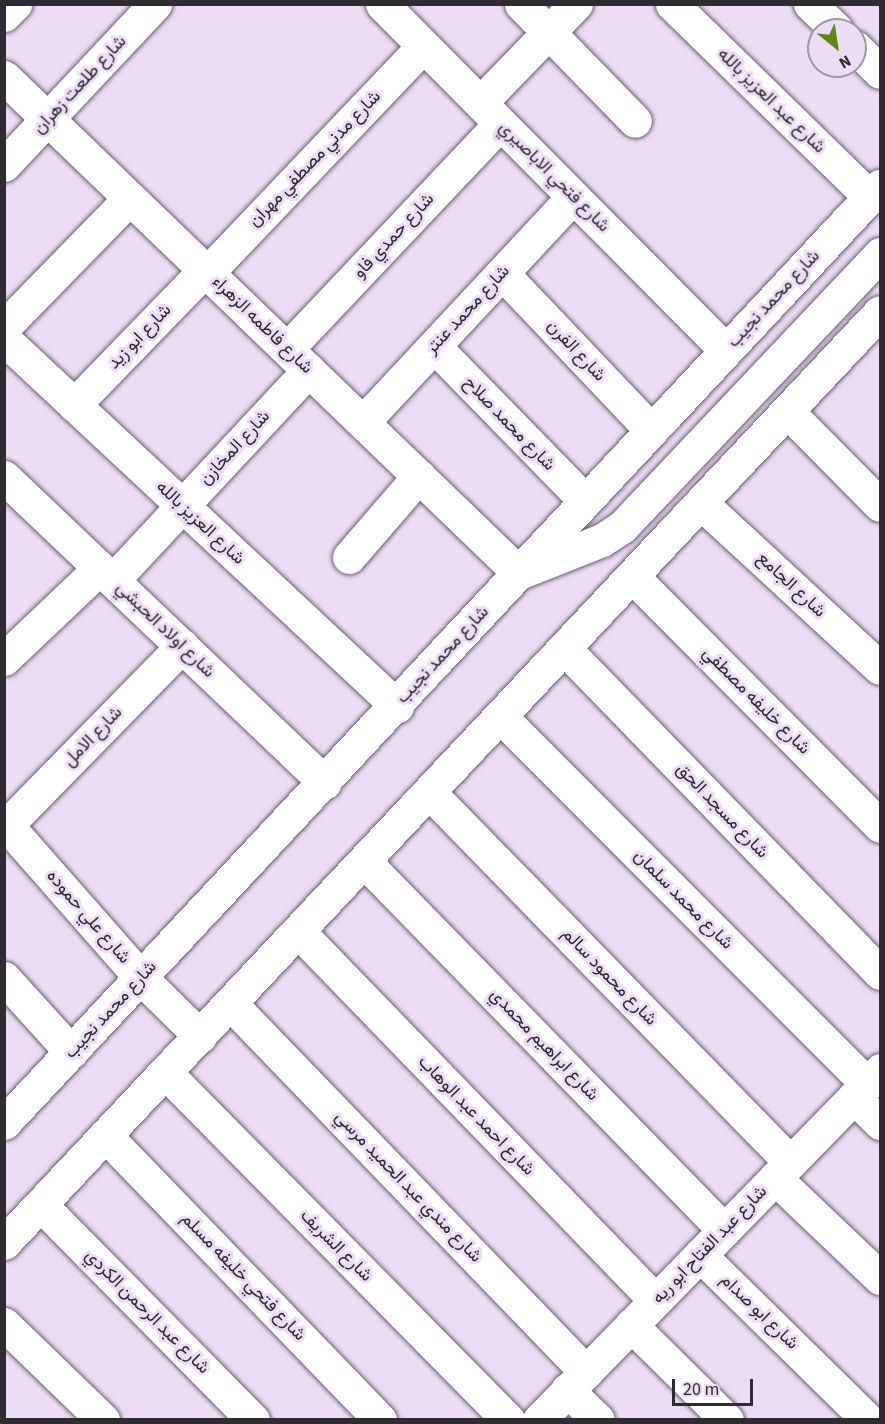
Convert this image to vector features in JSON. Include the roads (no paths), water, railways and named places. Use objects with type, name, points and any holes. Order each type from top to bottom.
[{"type":"street","points":[[4,15],[15,4]]},
{"type":"street","name":"شارع طلعت زهران","points":[[4,165],[155,4]]},
{"type":"street","name":"شارع فتحي الاباصيري","points":[[382,4],[724,351]]},
{"type":"street","points":[[521,4],[635,121]]},
{"type":"street","name":"شارع حمدي فاو","points":[[298,359],[490,113],[549,33],[576,4]]},
{"type":"street","name":"شارع عبد العزيز بالله","points":[[672,4],[875,191]]},
{"type":"street","points":[[810,4],[825,18]]},
{"type":"street","name":"شارع مدني مصطفي مهران","points":[[206,271],[423,46]]},
{"type":"street","points":[[867,60],[880,72]]},
{"type":"street","name":"شارع فاطمه الزهراء","points":[[4,77],[519,573]]},
{"type":"street","name":"شارع محمد نجيب","points":[[4,1123],[397,706],[650,429],[875,191]]},
{"type":"street","name":"شارع محمد عنتر","points":[[363,422],[573,197]]},
{"type":"street","points":[[4,327],[130,198]]},
{"type":"street","points":[[519,573],[602,540],[622,527],[880,254]]},
{"type":"street","name":"شارع ابو زيد","points":[[74,405],[206,271]]},
{"type":"street","name":"شارع الفرن","points":[[502,273],[650,429]]},
{"type":"street","points":[[4,1243],[787,411],[875,330]]},
{"type":"street","name":"شارع العزيز بالله","points":[[4,339],[181,507],[397,706]]},
{"type":"street","name":"شارع محمد صلاح","points":[[434,346],[585,501]]},
{"type":"street","name":"شارع المخازن","points":[[4,659],[107,574],[181,507],[298,359]]},
{"type":"street","points":[[787,411],[880,505]]},
{"type":"street","points":[[349,557],[419,476]]},
{"type":"street","name":"شارع اولاد الحبشي","points":[[6,480],[325,783]]},
{"type":"street","name":"شارع الجامع","points":[[701,503],[880,668]]},
{"type":"street","name":"شارع خليفه مصطفي","points":[[632,576],[880,826]]},
{"type":"street","name":"شارع الامل","points":[[6,825],[182,646]]},
{"type":"street","name":"شارع مسجد الحق","points":[[564,648],[880,973]]},
{"type":"street","name":"شارع محمد سلمان","points":[[500,716],[867,1084],[880,1122]]},
{"type":"street","name":"شارع محمود سالم","points":[[429,792],[783,1170],[880,1278]]},
{"type":"street","name":"شارع علي حموده","points":[[6,825],[141,978],[200,1036]]},
{"type":"street","name":"شارع ابراهيم محمدي","points":[[364,861],[724,1230]]},
{"type":"street","name":"شارع احمد عبد الوهاب","points":[[298,931],[655,1300]]},
{"type":"street","points":[[4,978],[71,1052]]},
{"type":"street","name":"شارع مندي عبد الحميد مرسي","points":[[230,1003],[576,1381],[597,1419]]},
{"type":"street","name":"شارع الشريف","points":[[165,1072],[508,1419]]},
{"type":"street","name":"شارع عبد الفتاح ابو ريه","points":[[539,1419],[867,1084]]},
{"type":"street","name":"شارع فتحي خليفه مسلم","points":[[105,1135],[380,1419]]},
{"type":"street","name":"شارع عبد الرحمن الكردي","points":[[41,1205],[253,1419]]},
{"type":"street","name":"شارع ابو صدام","points":[[700,1255],[868,1419]]},
{"type":"street","points":[[4,1324],[95,1417]]},
{"type":"street","points":[[631,1324],[727,1419]]}]
